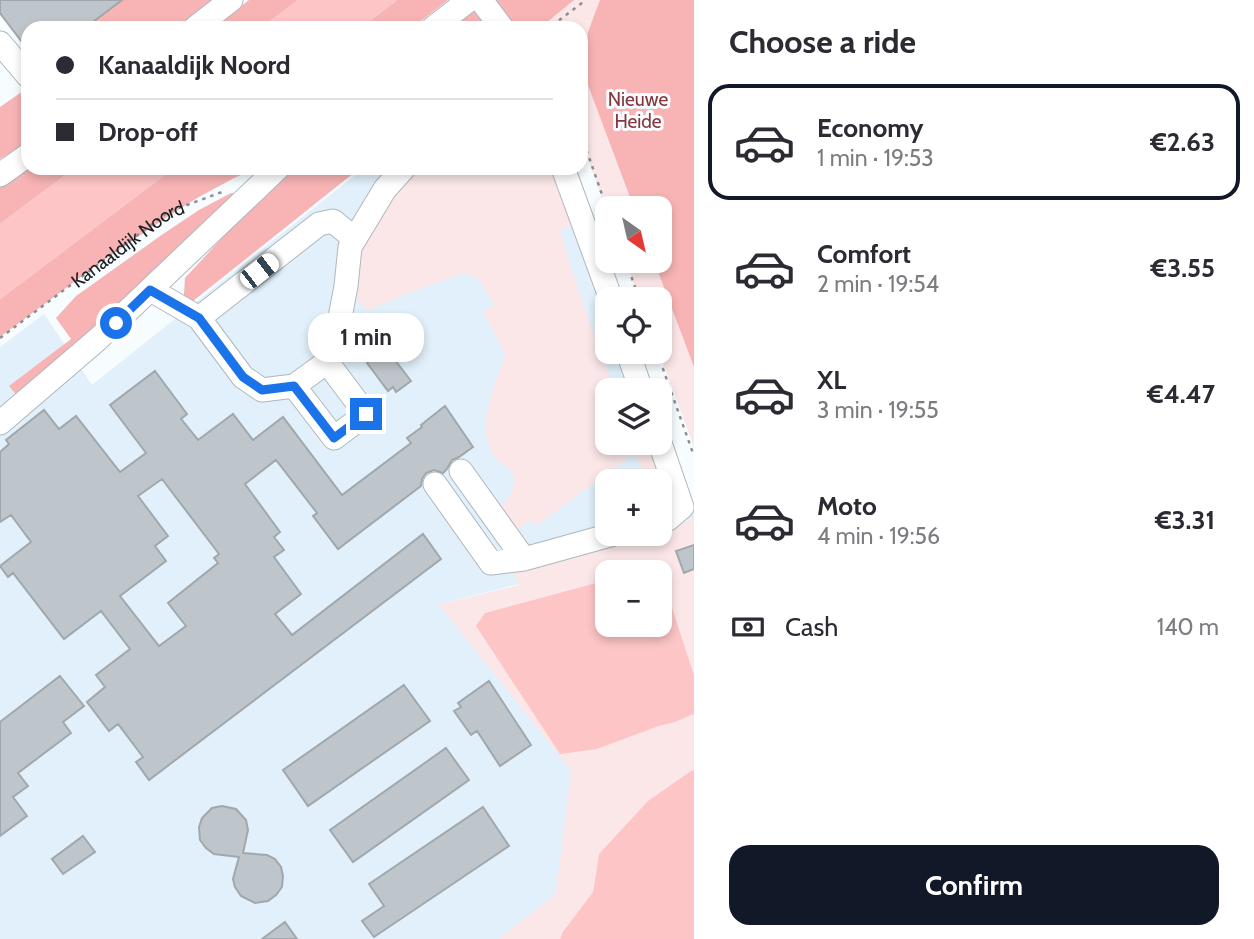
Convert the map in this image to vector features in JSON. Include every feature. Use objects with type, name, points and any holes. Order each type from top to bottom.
[{"type":"street","points":[[204,21],[231,0]]},
{"type":"street","points":[[442,21],[469,0]]},
{"type":"street","points":[[481,0],[497,21]]},
{"type":"street","points":[[0,43],[21,68]]},
{"type":"street","points":[[0,175],[21,160]]},
{"type":"street","name":"Kanaaldijk Noord","points":[[0,423],[98,339],[271,175]]},
{"type":"street","points":[[150,290],[199,318],[243,377],[262,390],[294,386],[327,362],[338,328],[350,247],[385,189],[398,175]]},
{"type":"street","points":[[566,175],[607,287]]},
{"type":"street","points":[[199,318],[319,224],[333,221],[355,239]]},
{"type":"street","points":[[294,386],[334,438],[366,414],[327,362]]},
{"type":"street","points":[[461,471],[524,559]]},
{"type":"street","points":[[672,478],[682,507],[672,516]]},
{"type":"street","points":[[435,484],[491,563],[524,559],[595,539]]},
{"type":"path","points":[[558,21],[586,0]]},
{"type":"path","points":[[588,154],[602,196]]},
{"type":"path","name":"Kanaaldijk Noord","points":[[0,338],[168,212],[232,188]]},
{"type":"path","points":[[661,364],[694,456]]},
{"type":"shaded area","points":[[298,0],[397,0],[369,21],[270,21]]},
{"type":"shaded area","points":[[66,175],[165,175],[0,299],[0,224]]},
{"type":"shaded area","points":[[355,175],[579,175],[595,220],[595,273],[613,273],[618,287],[595,287],[595,364],[644,364],[650,378],[595,378],[595,455],[672,455],[672,443],[694,507],[694,518],[672,524],[672,469],[595,469],[595,546],[512,569],[519,584],[437,605],[572,770],[556,894],[498,939],[0,939],[0,347],[44,314],[92,385]]},
{"type":"shaded area","points":[[595,583],[595,637],[672,637],[672,607],[694,675],[694,714],[597,749],[560,754],[476,626],[485,613]]},
{"type":"shaded area","points":[[694,770],[694,939],[560,939],[593,892],[599,854],[648,801]]},
{"type":"green space","points":[[122,0],[219,0],[192,21],[94,21]]},
{"type":"green space","points":[[249,0],[298,0],[270,21],[222,21]]},
{"type":"green space","points":[[397,0],[448,0],[421,21],[369,21]]},
{"type":"green space","points":[[487,0],[574,0],[548,21],[459,21]]},
{"type":"green space","name":"Nieuwe Heide","points":[[529,0],[694,0],[694,447],[672,387],[672,378],[669,378],[663,364],[672,364],[672,287],[635,287],[630,273],[672,273],[672,196],[601,196],[588,159],[588,21],[537,21]]},
{"type":"green space","name":"Nieuwe Heide","points":[[600,0],[694,0],[694,367],[672,309],[672,287],[664,287],[659,273],[672,273],[672,196],[630,196],[588,85],[588,32]]},
{"type":"green space","points":[[21,92],[21,147],[0,159],[0,107]]},
{"type":"green space","points":[[21,171],[21,175],[66,175],[0,224],[0,180]]},
{"type":"green space","points":[[165,175],[241,175],[167,217],[0,337],[0,299]]},
{"type":"green space","points":[[281,175],[351,175],[183,309],[185,278]]},
{"type":"green space","points":[[391,175],[559,175],[575,224],[560,229],[595,337],[595,364],[605,364],[610,378],[595,378],[595,455],[633,455],[614,469],[595,469],[595,483],[537,525],[531,520],[512,533],[499,510],[511,492],[513,477],[493,454],[486,431],[490,399],[505,353],[483,312],[494,305],[481,282],[468,273],[403,295],[367,311],[352,288],[351,277],[351,227],[364,201]]},
{"type":"green space","points":[[231,193],[236,194],[82,343],[18,397],[9,386],[71,339],[56,318],[76,296],[199,210]]},
{"type":"green space","points":[[635,455],[657,455],[662,469],[643,469]]},
{"type":"green space","points":[[694,518],[694,675],[672,607],[672,560],[595,560],[595,583],[485,613],[597,749],[694,714],[694,770],[599,854],[593,892],[560,939],[498,939],[556,894],[571,770],[437,605],[519,585],[512,570],[597,546],[672,546],[672,524]]},
{"type":"building","points":[[0,0],[122,0],[94,21],[21,21],[21,41],[0,13]]},
{"type":"building","points":[[385,347],[411,381],[396,392],[393,387],[388,391],[367,363]]},
{"type":"building","points":[[155,371],[187,414],[181,419],[198,440],[233,414],[253,440],[283,417],[342,495],[411,443],[407,438],[445,406],[473,447],[452,460],[443,473],[434,470],[426,473],[421,486],[338,549],[313,516],[317,513],[276,460],[245,484],[280,532],[274,537],[284,550],[274,557],[301,594],[275,614],[292,635],[423,534],[441,559],[149,780],[136,762],[143,757],[118,724],[109,731],[87,702],[105,687],[96,675],[130,649],[101,611],[64,639],[13,573],[8,577],[0,566],[31,542],[11,515],[0,522],[0,452],[9,444],[6,440],[44,410],[59,429],[76,416],[120,472],[146,453],[110,405]],"holes":[[[162,479],[219,554],[214,558],[218,563],[168,603],[186,626],[159,646],[120,596],[166,561],[155,546],[168,536],[138,496]]]},
{"type":"building","points":[[694,545],[694,569],[684,573],[676,551]]},
{"type":"building","points":[[60,676],[84,706],[63,722],[71,733],[18,773],[28,786],[13,797],[27,816],[0,836],[0,722]]},
{"type":"building","points":[[489,681],[531,745],[500,766],[477,731],[471,735],[454,711],[461,707],[458,703]]},
{"type":"building","points":[[404,685],[430,721],[308,806],[283,770]]},
{"type":"building","points":[[446,748],[469,780],[353,862],[330,830]]},
{"type":"building","points":[[222,806],[236,809],[246,820],[248,830],[243,853],[267,855],[275,859],[281,867],[282,887],[268,901],[255,903],[241,896],[233,879],[239,857],[214,854],[200,840],[199,827],[202,818],[212,808]]},
{"type":"building","points":[[483,807],[509,846],[374,937],[362,921],[384,906],[369,884]]},
{"type":"building","points":[[83,836],[95,852],[63,874],[52,859]]},
{"type":"building","points":[[285,922],[297,939],[262,939]]},
{"type":"route","points":[[116,323],[150,290],[199,318],[243,377],[262,390],[294,386],[334,438],[366,414]]}]
